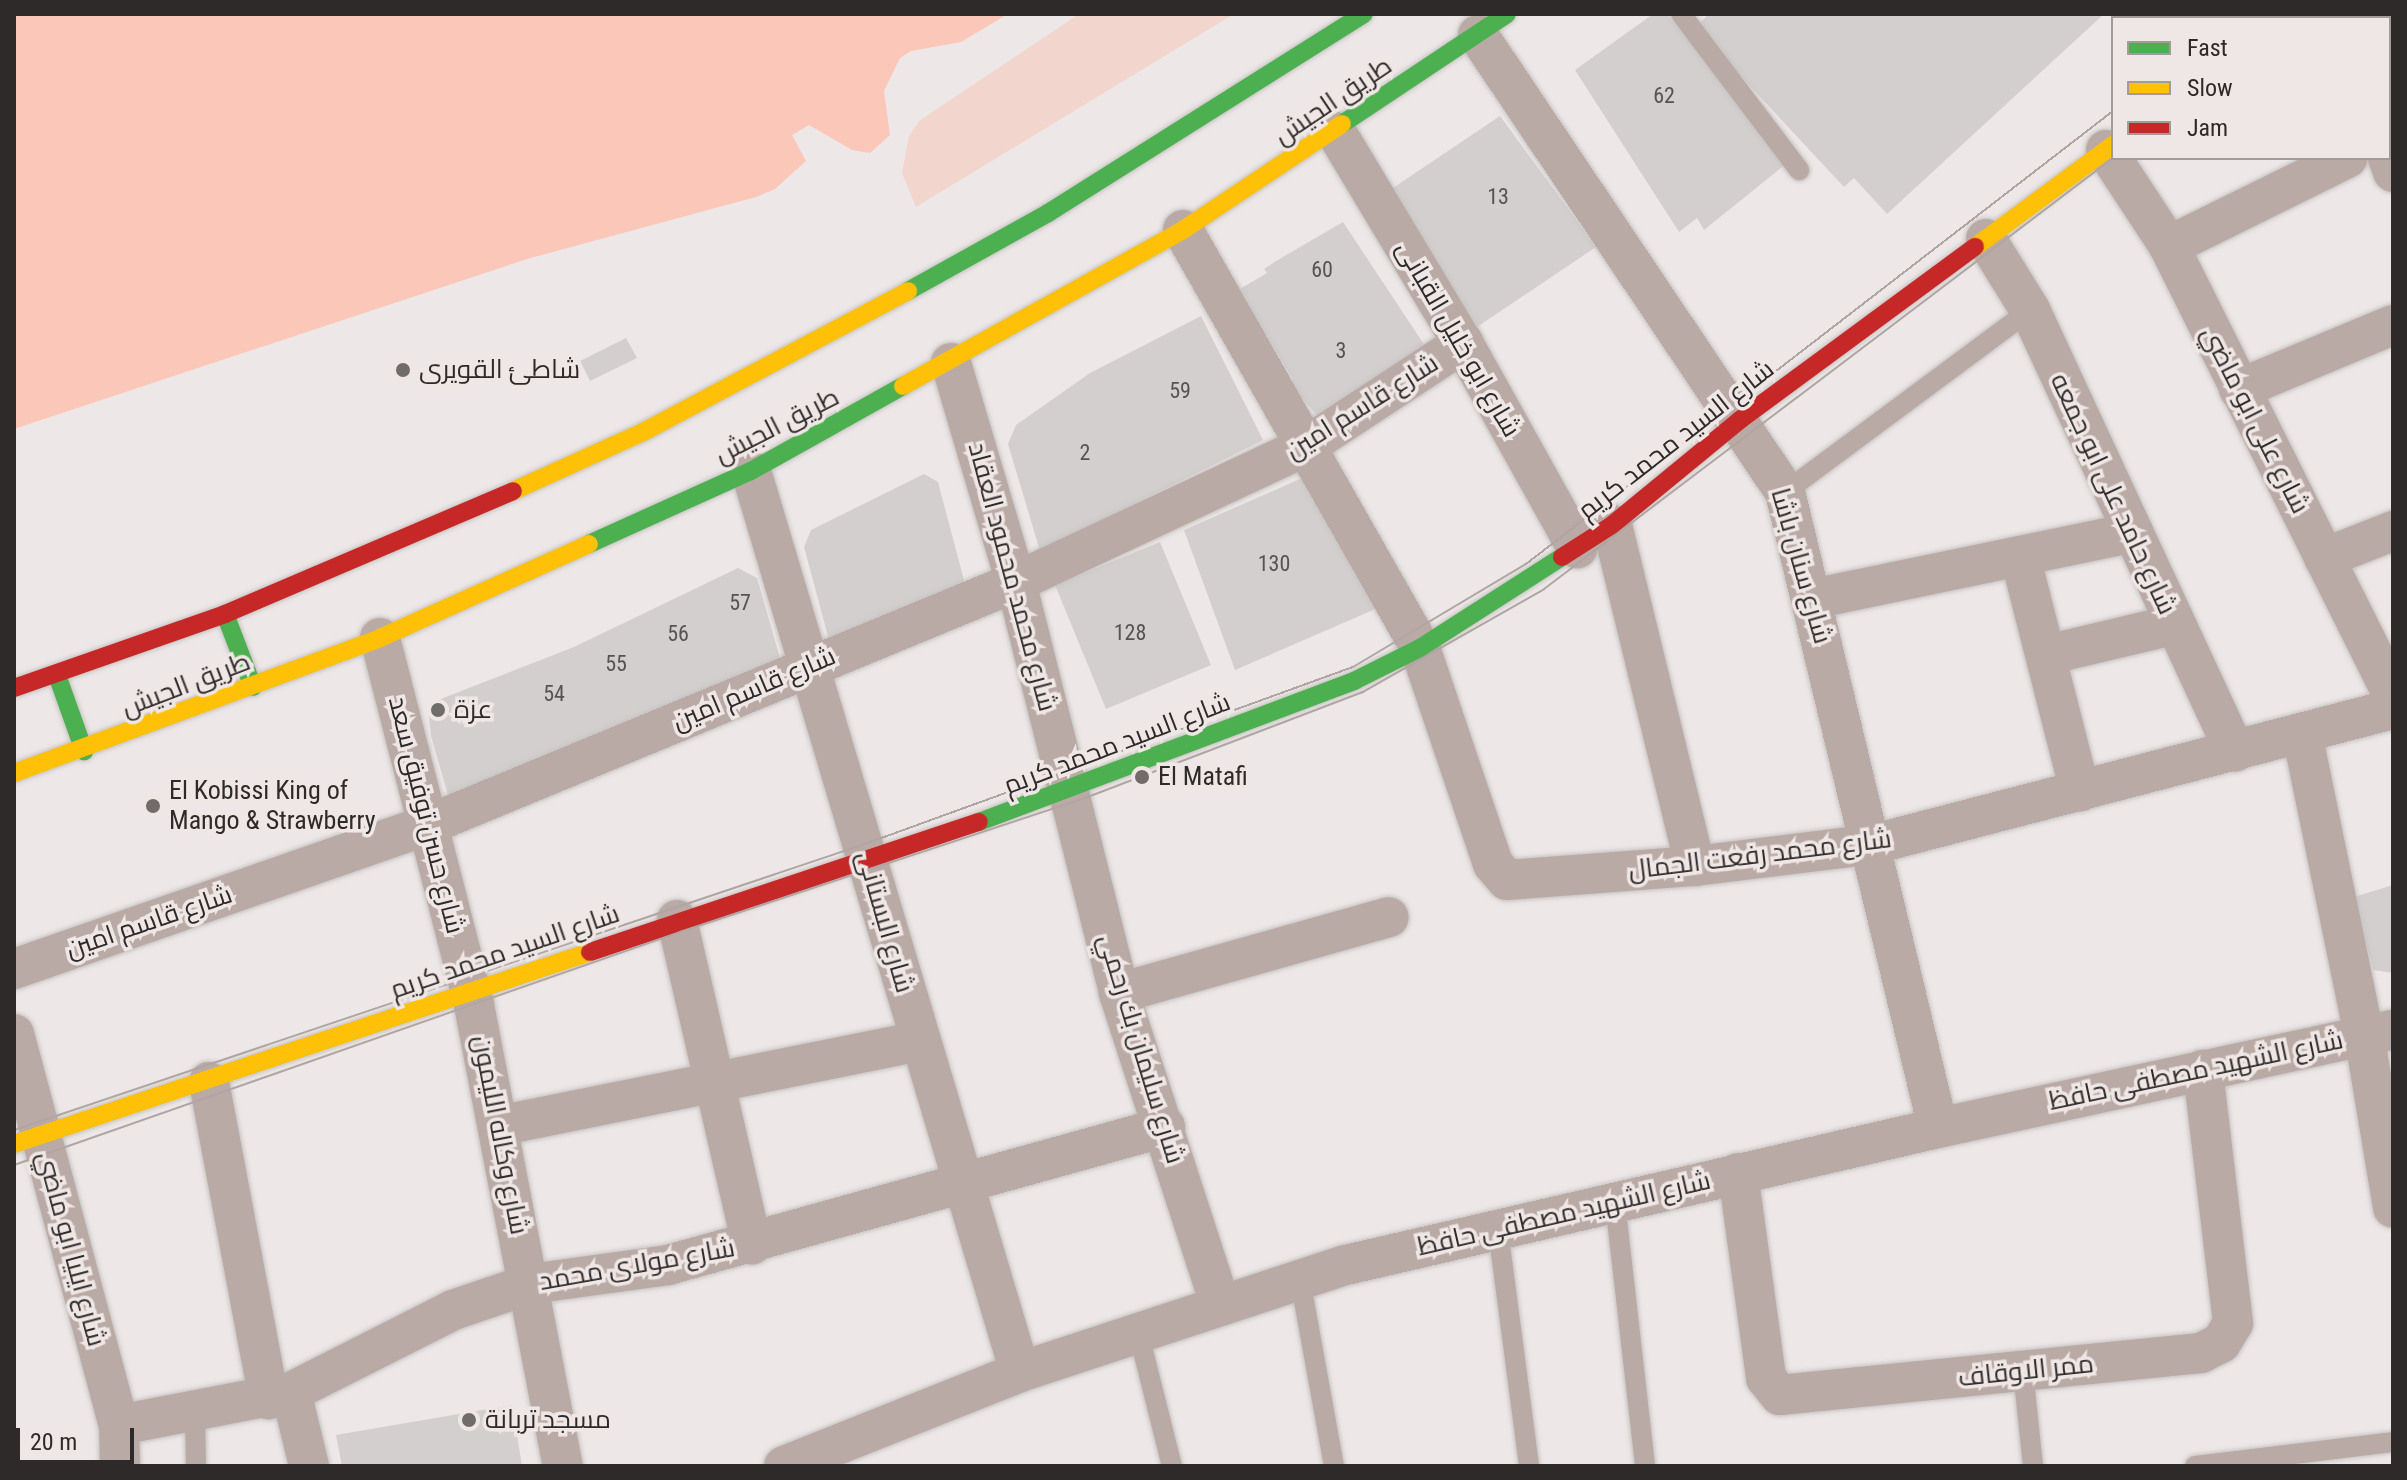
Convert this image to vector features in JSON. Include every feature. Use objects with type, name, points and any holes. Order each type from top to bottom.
[{"type":"main road","name":"طريق الجيش","points":[[14,688],[225,614],[507,496],[781,362],[1150,154],[1364,14]]},
{"type":"main road","name":"طريق الجيش","points":[[14,773],[84,751],[380,638],[751,471],[951,363],[1183,230],[1336,132],[1492,24]]},
{"type":"main road","name":"شارع السيد محمد كريم","points":[[27,1139],[209,1082],[677,920],[867,861],[1070,792],[1343,686],[1420,648],[1612,525],[1740,420],[2110,148]]},
{"type":"main road","points":[[225,614],[253,687]]},
{"type":"main road","points":[[57,675],[84,751]]},
{"type":"street","name":"شارع سنان باشا","points":[[1492,24],[1785,492],[1874,844],[1938,1128]]},
{"type":"street","name":"شارع ابو خليل القبانى","points":[[1336,132],[1463,343],[1577,548]]},
{"type":"street","name":"شارع على ابو ماضي","points":[[2117,160],[2169,246],[2393,695]]},
{"type":"street","points":[[2169,246],[2343,160]]},
{"type":"street","name":"شارع محمد رفعت الجمال","points":[[1183,230],[1308,445],[1420,648],[1501,877],[1515,883],[1695,866],[1874,844],[2393,709]]},
{"type":"street","name":"شارع حامد على ابو جمعه","points":[[1986,239],[2030,310],[2130,533],[2235,752]]},
{"type":"street","points":[[2239,389],[2393,325]]},
{"type":"street","name":"شارع قاسم امين","points":[[14,969],[430,824],[1016,582],[1308,445],[1463,343]]},
{"type":"street","name":"شارع محمد محمود العقاد","points":[[951,363],[1016,582],[1070,792]]},
{"type":"street","name":"شارع البستانى","points":[[751,471],[812,665],[867,861],[1020,1372]]},
{"type":"street","points":[[1612,525],[1695,866]]},
{"type":"street","points":[[2324,558],[2393,531]]},
{"type":"street","points":[[1812,599],[2130,533]]},
{"type":"street","points":[[2020,556],[2080,791]]},
{"type":"street","points":[[2046,655],[2173,625]]},
{"type":"street","name":"شارع حسن توفيق سعد","points":[[380,638],[471,992]]},
{"type":"street","points":[[2302,733],[2379,1032],[2393,1208]]},
{"type":"street","name":"شارع سليمان بك رحمي","points":[[1070,792],[1119,993],[1220,1304]]},
{"type":"street","points":[[1119,993],[1389,917]]},
{"type":"street","points":[[677,920],[752,1244]]},
{"type":"street","name":"شارع وكاله الليمون","points":[[471,992],[563,1466]]},
{"type":"street","name":"شارع الشهيد مصطفى حافظ","points":[[784,1466],[826,1460],[1020,1372],[1300,1279],[1738,1173],[2379,1032]]},
{"type":"street","name":"شارع ايليا ابو ماضي","points":[[14,1034],[27,1139],[119,1425],[120,1466]]},
{"type":"street","points":[[498,1126],[920,1041]]},
{"type":"street","name":"ممر الاوقاف","points":[[1738,1173],[1766,1378],[1774,1391],[1788,1396],[2201,1353],[2229,1334],[2233,1323],[2203,1070]]},
{"type":"street","points":[[209,1082],[280,1396],[309,1466]]},
{"type":"street","name":"شارع مولاى محمد","points":[[119,1425],[280,1396],[453,1310],[530,1284],[668,1265],[1165,1127]]},
{"type":"lane","points":[[1681,14],[1799,170]]},
{"type":"lane","points":[[1785,492],[2030,310]]},
{"type":"lane","points":[[1615,1202],[1645,1466]]},
{"type":"lane","points":[[1498,1230],[1529,1466]]},
{"type":"lane","points":[[1300,1279],[1334,1466]]},
{"type":"lane","points":[[1138,1331],[1172,1466]]},
{"type":"lane","points":[[2023,1371],[2033,1466]]},
{"type":"lane","points":[[195,1411],[196,1466]]},
{"type":"lane","points":[[2195,1466],[2393,1442]]},
{"type":"shaded area","points":[[14,14],[1008,14],[961,42],[911,51],[900,58],[884,91],[890,135],[870,153],[852,150],[809,125],[792,135],[806,161],[775,189],[756,197],[527,259],[14,429]]},
{"type":"shaded area","points":[[1079,14],[1234,14],[916,207],[902,173],[909,136],[919,121]]},
{"type":"building","points":[[1653,14],[1667,14],[1787,163],[1704,230],[1697,218],[1679,232],[1575,70]]},
{"type":"building","points":[[1709,14],[2104,14],[1887,214],[1854,178],[1844,187],[1695,27]]},
{"type":"building","points":[[1500,116],[1596,247],[1471,331],[1384,194]]},
{"type":"building","points":[[1343,222],[1429,352],[1321,420],[1288,382],[1293,379],[1238,290],[1267,273],[1264,269],[1276,261]]},
{"type":"building","points":[[1201,316],[1263,440],[1040,551],[1008,444],[1016,425],[1090,373]]},
{"type":"building","points":[[626,338],[637,358],[590,381],[580,361]]},
{"type":"building","points":[[924,474],[938,482],[965,584],[830,644],[804,547],[811,530]]},
{"type":"building","points":[[1309,475],[1380,607],[1235,670],[1184,530]]},
{"type":"building","points":[[1160,542],[1211,665],[1106,709],[1055,585]]},
{"type":"building","points":[[738,568],[757,578],[782,665],[450,802],[431,736],[428,709],[433,702],[574,647]]},
{"type":"building","points":[[2393,885],[2393,973],[2373,970],[2354,897]]},
{"type":"building","name":"مسجد تربانة","points":[[512,1405],[522,1466],[342,1466],[336,1435]]},
{"type":"tram line","points":[[14,1130],[862,845],[1353,667],[1526,564],[2111,113]]},
{"type":"tram line","points":[[14,1165],[680,932],[1085,798],[1363,692],[1544,589],[2111,160]]},
{"type":"traffic: fast","points":[[908,291],[1048,213],[1364,14]]},
{"type":"traffic: fast","points":[[1342,124],[1507,14]]},
{"type":"traffic: fast","points":[[589,544],[751,471],[903,386]]},
{"type":"traffic: fast","points":[[979,822],[1354,681],[1420,648],[1562,557]]},
{"type":"traffic: fast","points":[[225,614],[253,687]]},
{"type":"traffic: fast","points":[[57,675],[84,751]]},
{"type":"traffic: slow","points":[[903,386],[1183,230],[1342,124]]},
{"type":"traffic: slow","points":[[1975,247],[2111,146]]},
{"type":"traffic: slow","points":[[513,491],[645,431],[908,291]]},
{"type":"traffic: slow","points":[[14,773],[380,638],[589,544]]},
{"type":"traffic: slow","points":[[14,1144],[590,952]]},
{"type":"traffic: jam","points":[[1562,557],[1612,525],[1740,420],[1975,247]]},
{"type":"traffic: jam","points":[[14,688],[225,614],[513,491]]},
{"type":"traffic: jam","points":[[590,952],[979,822]]},
{"type":"place","name":"شاطئ القويرى","points":[[403,370]]},
{"type":"place","name":"عزة","points":[[438,710]]},
{"type":"place","name":"El Matafi","points":[[1142,777]]},
{"type":"place","name":"El Kobissi King of Mango & Strawberry","points":[[153,806]]},
{"type":"place","name":"مسجد تربانة","points":[[469,1420]]}]
